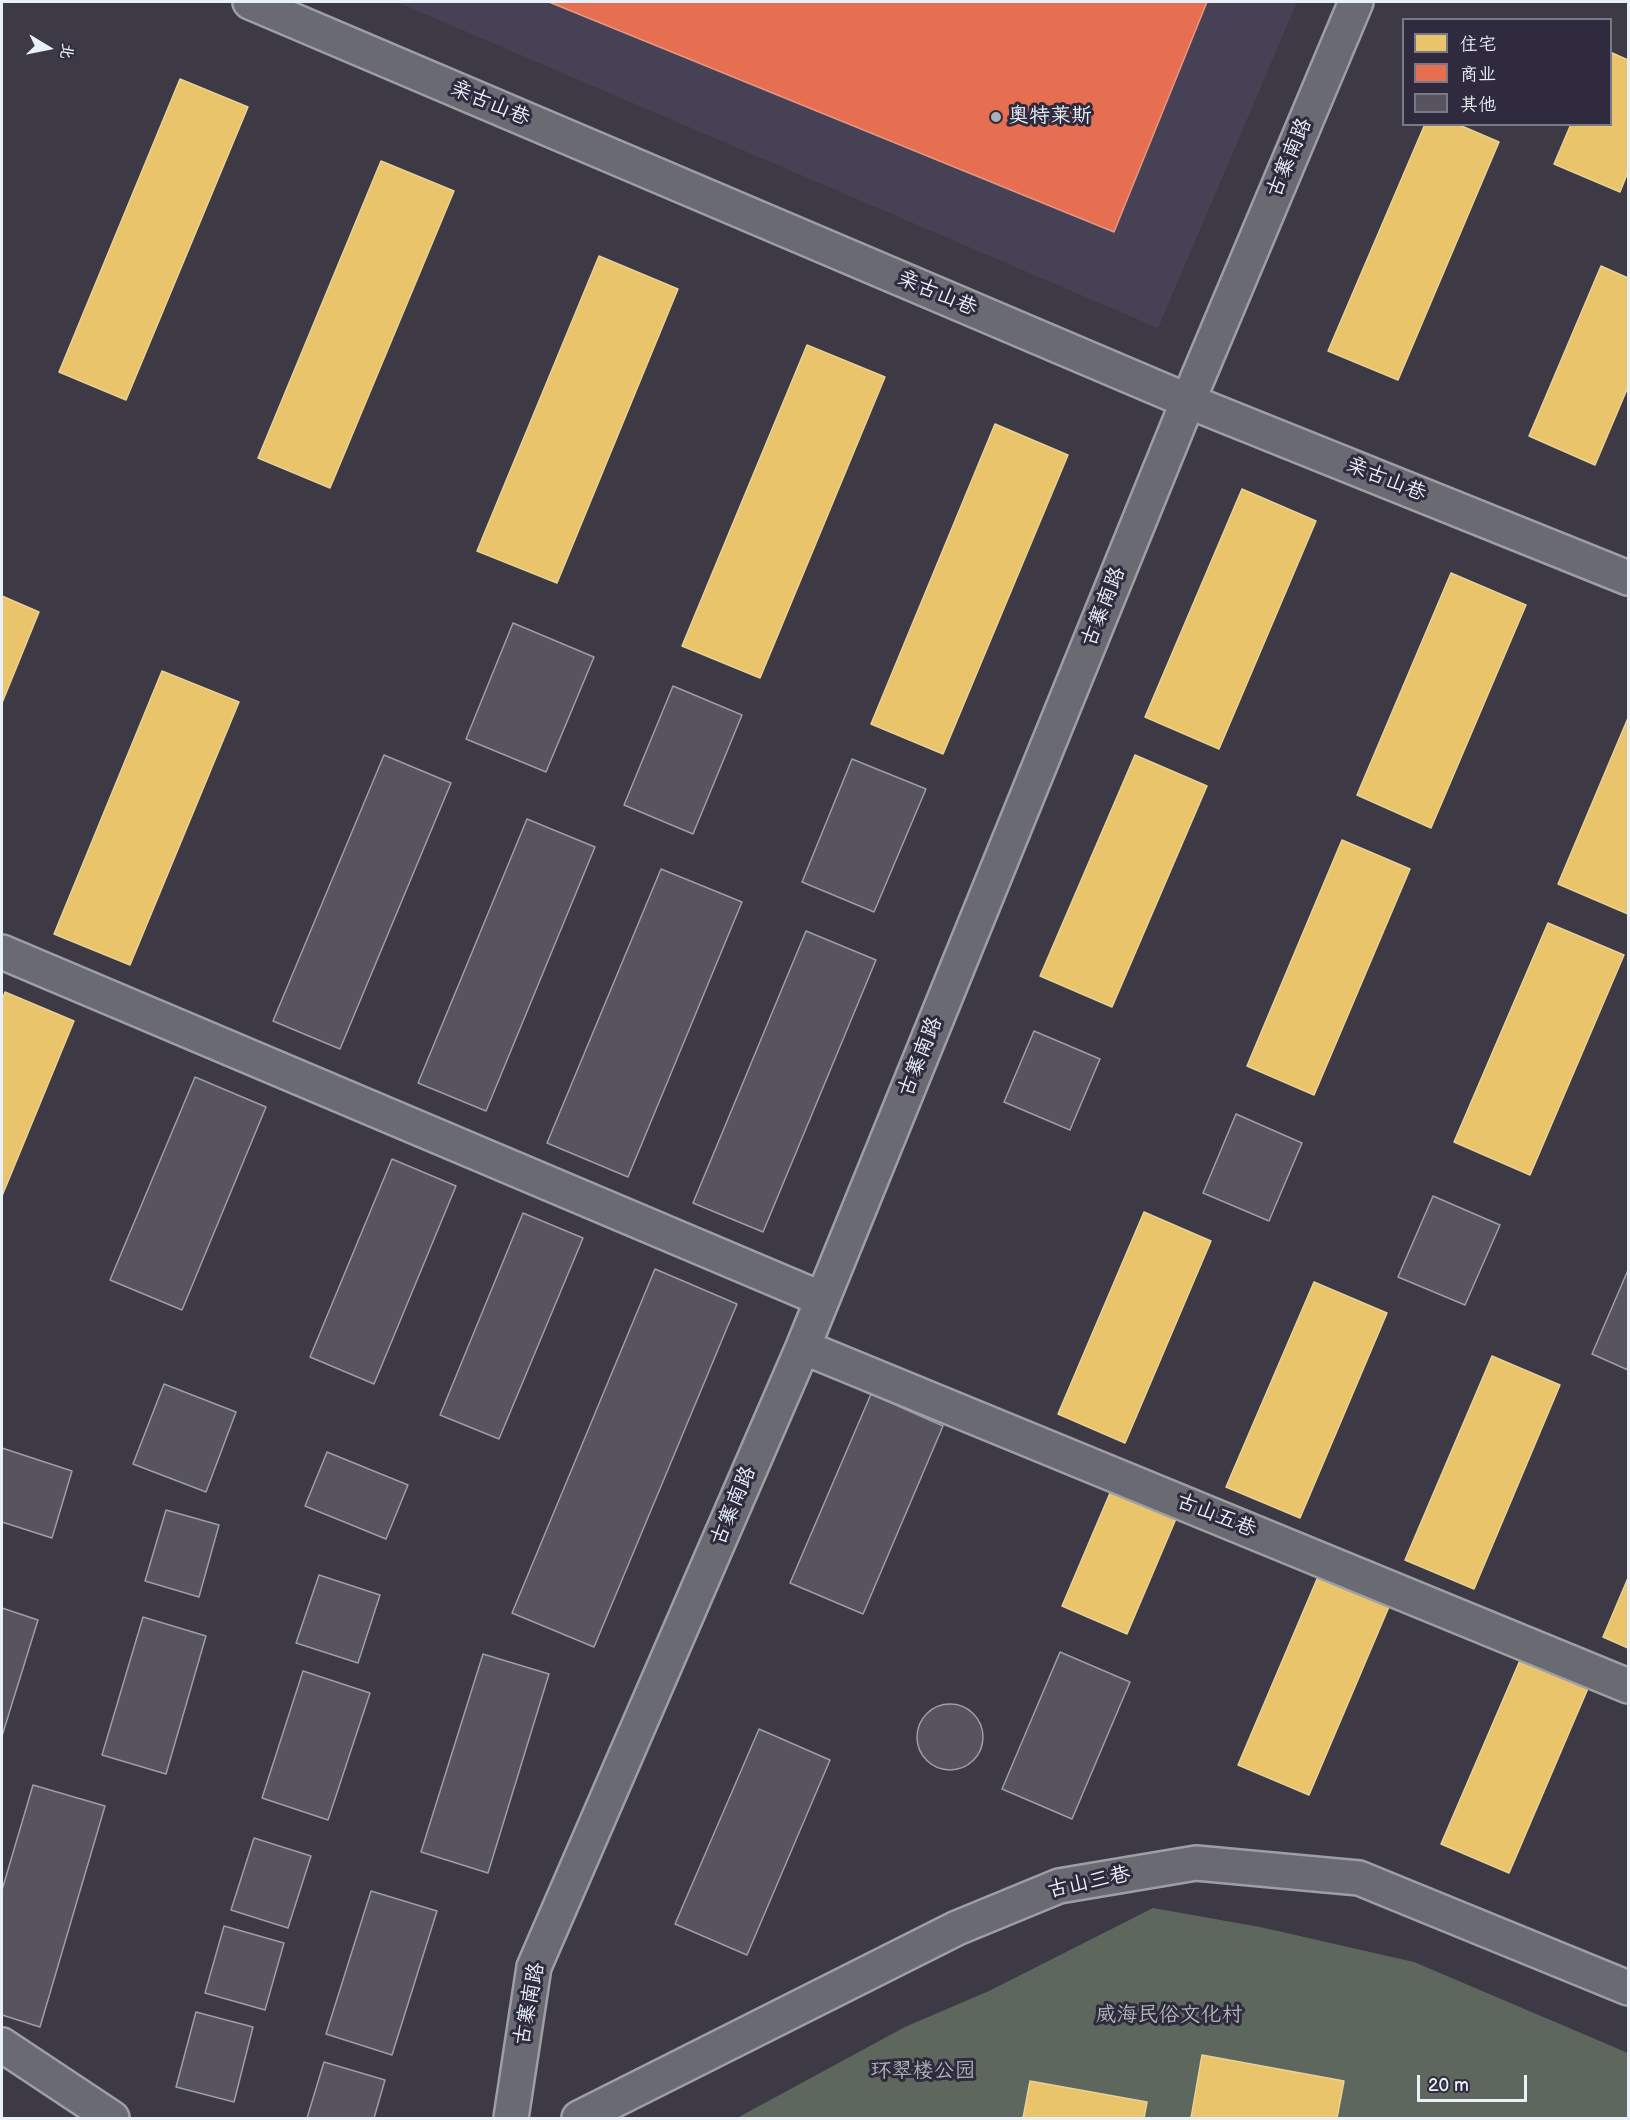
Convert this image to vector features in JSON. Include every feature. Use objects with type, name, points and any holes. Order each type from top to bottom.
[{"type":"street","name":"亲古山巷","points":[[250,2],[1188,400],[1629,578]]},
{"type":"street","name":"古寨南路","points":[[511,2118],[534,1967],[803,1347],[1188,400],[1356,2]]},
{"type":"street","points":[[2,952],[822,1299]]},
{"type":"street","name":"古山五巷","points":[[803,1347],[1629,1686]]},
{"type":"street","name":"古山三巷","points":[[579,2118],[957,1928],[1038,1894],[1059,1886],[1196,1863],[1359,1878],[1629,1988]]},
{"type":"street","points":[[2,2044],[112,2118]]},
{"type":"shaded area","points":[[397,2],[1297,2],[1158,328]]},
{"type":"green space","name":"威海民俗文化村","points":[[1153,1908],[1260,1927],[1414,1962],[1628,2053],[1628,2118],[737,2118],[905,2027],[989,1991]]},
{"type":"building: 住宅","points":[[1612,53],[1628,60],[1628,172],[1620,192],[1554,164],[1570,126],[1612,126]]},
{"type":"building: 住宅","points":[[180,79],[248,107],[126,400],[59,372]]},
{"type":"building: 住宅","points":[[1424,126],[1462,126],[1499,142],[1398,380],[1328,351]]},
{"type":"building: 住宅","points":[[381,161],[454,191],[330,488],[258,458]]},
{"type":"building: 住宅","points":[[599,256],[678,289],[557,583],[477,551]]},
{"type":"building: 住宅","points":[[1601,266],[1628,278],[1628,387],[1595,465],[1529,436]]},
{"type":"building: 住宅","points":[[807,345],[885,377],[760,678],[682,646]]},
{"type":"building: 住宅","points":[[995,424],[1068,455],[943,754],[871,724]]},
{"type":"building: 住宅","points":[[1242,489],[1316,521],[1219,749],[1145,717]]},
{"type":"building: 住宅","points":[[1451,573],[1526,605],[1431,828],[1357,795]]},
{"type":"building: 住宅","points":[[2,596],[39,612],[2,703]]},
{"type":"building: 住宅","points":[[162,671],[239,702],[130,965],[54,934]]},
{"type":"building: 住宅","points":[[1628,718],[1628,914],[1558,884]]},
{"type":"building: 住宅","points":[[1135,755],[1207,786],[1112,1007],[1040,976]]},
{"type":"building: 住宅","points":[[1342,840],[1410,869],[1314,1095],[1247,1066]]},
{"type":"building: 住宅","points":[[1548,923],[1624,955],[1530,1175],[1454,1142]]},
{"type":"building: 住宅","points":[[5,992],[74,1021],[2,1196],[2,1001]]},
{"type":"building: 住宅","points":[[1144,1212],[1211,1241],[1125,1443],[1058,1414]]},
{"type":"building: 住宅","points":[[1314,1282],[1387,1313],[1300,1518],[1226,1487]]},
{"type":"building: 住宅","points":[[1492,1356],[1560,1385],[1474,1589],[1405,1560]]},
{"type":"building: 住宅","points":[[1113,1486],[1178,1514],[1127,1634],[1062,1606]]},
{"type":"building: 住宅","points":[[1320,1572],[1391,1602],[1309,1795],[1238,1765]]},
{"type":"building: 住宅","points":[[1628,1578],[1628,1648],[1603,1637]]},
{"type":"building: 住宅","points":[[1521,1658],[1589,1686],[1509,1873],[1441,1844]]},
{"type":"building: 住宅","points":[[1202,2055],[1344,2081],[1337,2118],[1191,2118]]},
{"type":"building: 住宅","points":[[1030,2081],[1147,2102],[1144,2118],[1023,2118]]},
{"type":"building: 商业","name":"奥特莱斯","points":[[549,2],[1207,2],[1114,232]]},
{"type":"building: 其他","points":[[513,623],[594,657],[546,772],[466,739]]},
{"type":"building: 其他","points":[[673,686],[742,715],[693,834],[624,805]]},
{"type":"building: 其他","points":[[384,755],[451,783],[340,1049],[273,1021]]},
{"type":"building: 其他","points":[[852,759],[926,789],[874,912],[802,882]]},
{"type":"building: 其他","points":[[527,819],[595,847],[486,1111],[418,1083]]},
{"type":"building: 其他","points":[[661,869],[742,902],[628,1177],[547,1143]]},
{"type":"building: 其他","points":[[806,931],[876,960],[763,1232],[693,1203]]},
{"type":"building: 其他","points":[[1034,1031],[1100,1059],[1070,1130],[1004,1102]]},
{"type":"building: 其他","points":[[195,1077],[266,1107],[182,1310],[110,1280]]},
{"type":"building: 其他","points":[[1236,1114],[1302,1143],[1269,1221],[1203,1193]]},
{"type":"building: 其他","points":[[392,1159],[456,1186],[374,1384],[310,1357]]},
{"type":"building: 其他","points":[[1433,1196],[1500,1225],[1465,1305],[1398,1277]]},
{"type":"building: 其他","points":[[523,1213],[583,1238],[499,1439],[440,1415]]},
{"type":"building: 其他","points":[[655,1269],[737,1304],[594,1647],[512,1613]]},
{"type":"building: 其他","points":[[1628,1270],[1628,1370],[1592,1354]]},
{"type":"building: 其他","points":[[164,1384],[236,1412],[206,1492],[133,1464]]},
{"type":"building: 其他","points":[[871,1394],[943,1426],[863,1614],[790,1583]]},
{"type":"building: 其他","points":[[2,1448],[72,1471],[52,1538],[2,1522]]},
{"type":"building: 其他","points":[[327,1452],[408,1485],[386,1539],[305,1506]]},
{"type":"building: 其他","points":[[166,1510],[219,1525],[199,1597],[145,1581]]},
{"type":"building: 其他","points":[[319,1575],[380,1595],[358,1663],[296,1643]]},
{"type":"building: 其他","points":[[2,1608],[38,1620],[2,1736]]},
{"type":"building: 其他","points":[[143,1617],[206,1636],[166,1774],[102,1755]]},
{"type":"building: 其他","points":[[1060,1652],[1130,1682],[1072,1819],[1002,1789]]},
{"type":"building: 其他","points":[[483,1654],[549,1674],[488,1873],[421,1852]]},
{"type":"building: 其他","points":[[303,1671],[370,1693],[328,1820],[262,1798]]},
{"type":"building: 其他","points":[[950,1704],[962,1707],[973,1714],[980,1725],[983,1737],[980,1749],[973,1760],[962,1767],[950,1770],[938,1767],[927,1760],[920,1749],[917,1737],[920,1725],[927,1714],[938,1707]]},
{"type":"building: 其他","points":[[759,1729],[830,1760],[747,1955],[675,1924]]},
{"type":"building: 其他","points":[[33,1785],[105,1806],[40,2027],[2,2015],[2,1890]]},
{"type":"building: 其他","points":[[254,1838],[311,1856],[288,1928],[231,1910]]},
{"type":"building: 其他","points":[[371,1891],[437,1911],[392,2055],[326,2034]]},
{"type":"building: 其他","points":[[224,1926],[284,1943],[265,2010],[205,1993]]},
{"type":"building: 其他","points":[[196,2012],[253,2027],[234,2102],[176,2087]]},
{"type":"building: 其他","points":[[324,2062],[385,2080],[374,2118],[307,2118]]},
{"type":"place","name":"奥特莱斯","points":[[996,117]]},
{"type":"park label","name":"环翠楼公园","points":[[923,2072]]}]
